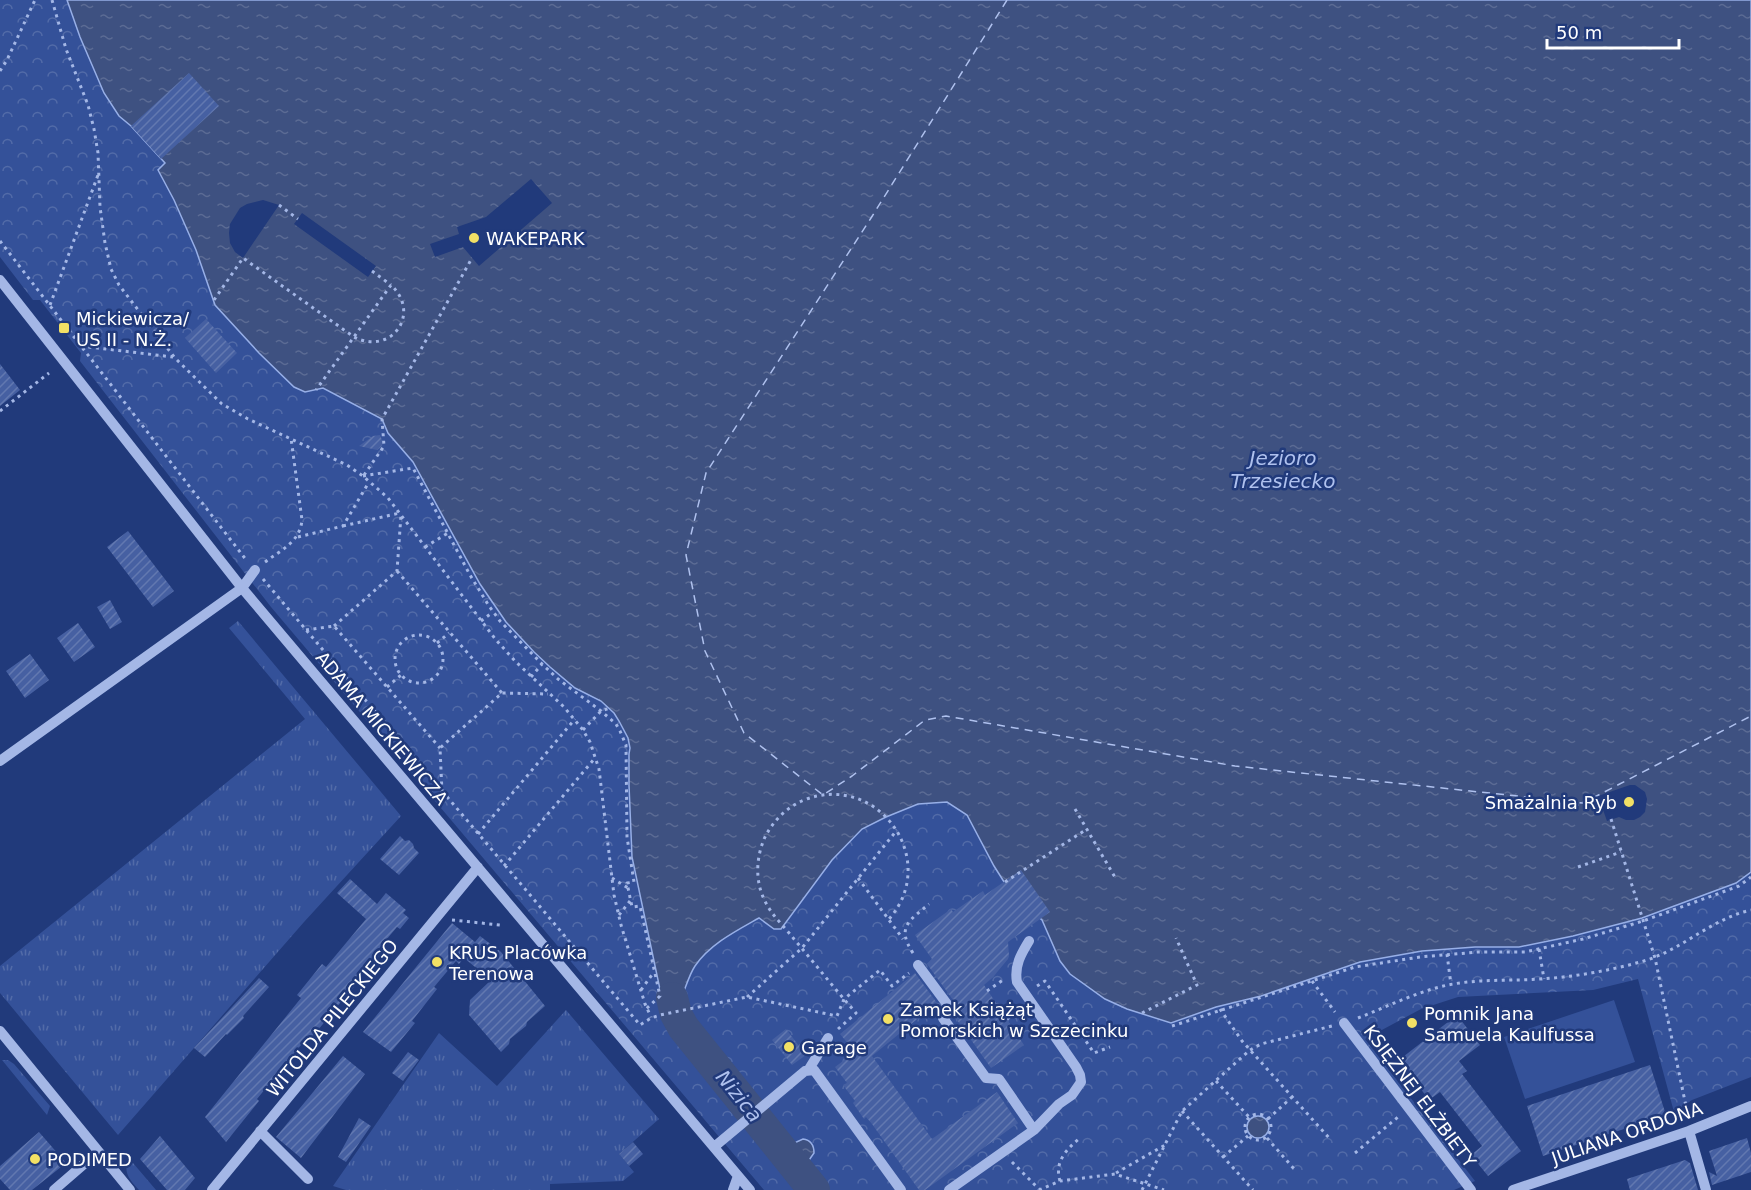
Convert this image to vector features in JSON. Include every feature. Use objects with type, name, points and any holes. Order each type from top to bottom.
[{"type":"street","name":"ADAMA MICKIEWICZA","points":[[0,280],[242,588],[750,1190]]},
{"type":"street","points":[[0,761],[242,588],[255,570]]},
{"type":"street","name":"WITOLDA PILECKIEGO","points":[[212,1190],[478,867]]},
{"type":"street","points":[[949,1190],[1034,1130],[1059,1104],[1072,1095],[1081,1082],[1080,1075],[1017,982],[1016,974],[1021,954],[1029,941]]},
{"type":"street","points":[[918,965],[947,1004],[943,1018],[986,1077],[999,1079],[1034,1130]]},
{"type":"street","name":"KSIĘŻNEJ ELŻBIETY","points":[[1344,1023],[1471,1190]]},
{"type":"street","points":[[0,1031],[130,1190]]},
{"type":"street","points":[[714,1147],[809,1070],[828,1038]]},
{"type":"street","points":[[809,1070],[817,1072],[902,1190]]},
{"type":"street","name":"JULIANA ORDONA","points":[[1513,1190],[1689,1131],[1751,1106]]},
{"type":"street","points":[[260,1131],[308,1179]]},
{"type":"street","points":[[1689,1131],[1706,1190]]},
{"type":"street","points":[[54,1190],[98,1152]]},
{"type":"street","points":[[733,1190],[738,1176]]},
{"type":"path","points":[[0,71],[35,0]]},
{"type":"path","points":[[52,0],[66,49],[91,116],[98,153],[100,207],[105,243],[111,269],[124,294],[175,358],[204,388],[234,412],[338,459],[363,476],[387,498],[481,621],[516,662],[575,719],[583,730],[596,758],[600,777],[612,878],[619,915],[640,991],[651,1018]]},
{"type":"path","points":[[50,305],[99,170]]},
{"type":"path","points":[[279,205],[298,219]]},
{"type":"path","points":[[0,241],[255,570],[640,1025],[660,1015],[747,997],[837,1016],[844,999],[880,970],[892,986],[920,963],[858,878]]},
{"type":"path","points":[[214,300],[243,258],[354,337],[378,342],[386,340],[398,329],[404,314],[404,306],[402,298],[391,285],[372,271]]},
{"type":"path","points":[[363,476],[384,446],[382,419],[472,258]]},
{"type":"path","points":[[316,390],[391,285]]},
{"type":"path","points":[[81,345],[175,358]]},
{"type":"path","points":[[0,411],[49,373]]},
{"type":"path","points":[[291,438],[302,520],[298,537]]},
{"type":"path","points":[[363,476],[412,468],[480,593],[509,631],[558,679],[616,724],[626,745],[627,837],[634,882],[627,883],[632,907],[640,906],[660,996],[646,1009]]},
{"type":"path","points":[[343,526],[369,482]]},
{"type":"path","points":[[255,570],[298,537],[400,514]]},
{"type":"path","points":[[400,514],[397,571],[502,693]]},
{"type":"path","points":[[425,547],[448,533]]},
{"type":"path","points":[[305,630],[334,626],[397,571]]},
{"type":"path","points":[[481,621],[494,612]]},
{"type":"path","points":[[334,626],[440,748],[442,793]]},
{"type":"path","points":[[437,643],[449,633]]},
{"type":"path","points":[[418,635],[429,637],[437,643],[442,653],[443,664],[438,674],[425,682],[414,683],[401,675],[395,660],[397,650],[403,641],[418,635]]},
{"type":"path","points":[[531,677],[542,664]]},
{"type":"path","points":[[387,687],[401,675]]},
{"type":"path","points":[[440,748],[502,693],[549,694]]},
{"type":"path","points":[[583,730],[602,711],[610,708]]},
{"type":"path","points":[[478,834],[575,719]]},
{"type":"path","points":[[504,866],[596,758]]},
{"type":"path","points":[[828,1038],[856,1013],[770,910],[759,885],[758,871],[760,851],[768,831],[787,810],[799,803],[823,795],[849,796],[872,806],[897,830],[908,862],[908,877],[900,904],[889,920]]},
{"type":"path","points":[[1561,809],[1598,799]]},
{"type":"path","points":[[1075,809],[1116,879]]},
{"type":"path","points":[[1611,819],[1655,958],[1687,1111]]},
{"type":"path","points":[[1005,882],[1087,829]]},
{"type":"path","points":[[747,997],[802,948],[897,830]]},
{"type":"path","points":[[1578,867],[1621,852]]},
{"type":"path","points":[[1172,1026],[1220,1009],[1370,964],[1447,954],[1525,952],[1583,939],[1643,921],[1739,886],[1751,877]]},
{"type":"path","points":[[612,878],[628,888]]},
{"type":"path","points":[[619,915],[630,901]]},
{"type":"path","points":[[906,943],[904,935],[906,927],[912,918],[929,904]]},
{"type":"path","points":[[1142,1190],[1182,1111],[1250,1050],[1261,1044],[1344,1023],[1406,999],[1451,985],[1544,979],[1589,973],[1655,958],[1712,925],[1738,913],[1751,910]]},
{"type":"path","points":[[452,920],[500,925]]},
{"type":"path","points":[[1142,1013],[1197,985],[1176,938]]},
{"type":"path","points":[[1539,949],[1544,979]]},
{"type":"path","points":[[1447,954],[1451,985]]},
{"type":"path","points":[[640,991],[654,972]]},
{"type":"path","points":[[1025,994],[1045,981],[1094,1053],[1110,1047]]},
{"type":"path","points":[[1311,981],[1344,1023]]},
{"type":"path","points":[[1220,1009],[1250,1050],[1330,1139]]},
{"type":"path","points":[[1007,1019],[1013,1015]]},
{"type":"path","points":[[1216,1081],[1249,1118]]},
{"type":"path","points":[[1268,1119],[1292,1097]]},
{"type":"path","points":[[1355,1153],[1408,1108]]},
{"type":"path","points":[[1182,1111],[1253,1190]]},
{"type":"path","points":[[1259,1114],[1268,1119],[1271,1128],[1267,1138],[1257,1141],[1248,1136],[1245,1127],[1249,1118],[1259,1114]]},
{"type":"path","points":[[1223,1157],[1248,1136]]},
{"type":"path","points":[[1060,1181],[1057,1172],[1058,1164],[1068,1148],[1081,1137]]},
{"type":"path","points":[[1267,1138],[1295,1170]]},
{"type":"path","points":[[1024,1174],[1039,1190],[1060,1181],[1115,1174],[1166,1144]]},
{"type":"path","points":[[1115,1174],[1164,1190]]},
{"type":"green space","points":[[0,0],[67,0],[80,37],[126,122],[166,163],[158,170],[196,250],[215,305],[305,392],[323,387],[382,419],[388,433],[413,462],[480,584],[534,652],[571,684],[610,708],[619,721],[628,738],[630,748],[632,857],[662,999],[682,996],[691,973],[701,958],[742,928],[759,918],[774,929],[781,928],[832,860],[862,829],[918,804],[947,802],[967,815],[1013,896],[1042,919],[1060,961],[1070,974],[1105,999],[1127,1009],[1171,1023],[1216,1007],[1261,996],[1360,962],[1422,951],[1475,947],[1519,947],[1642,918],[1736,883],[1751,872],[1751,1077],[1692,1100],[1674,1112],[1638,979],[1593,990],[1458,997],[1421,1009],[1365,1039],[1475,1181],[1454,1190],[764,1190],[271,607],[80,361],[81,353],[40,300],[33,300],[0,257]]},
{"type":"green space","points":[[238,621],[401,816],[304,922],[118,1135],[0,993],[0,966],[305,719],[229,628]]},
{"type":"green space","points":[[1614,1000],[1635,1062],[1525,1099],[1504,1037]]},
{"type":"green space","points":[[566,1010],[659,1119],[619,1154],[634,1172],[623,1181],[550,1184],[550,1190],[346,1190],[333,1186],[439,1033],[497,1086]]},
{"type":"green space","points":[[2,1060],[8,1060],[14,1064],[50,1106],[47,1115]]},
{"type":"green space","points":[[127,1163],[133,1163],[156,1190],[139,1190],[128,1175]]},
{"type":"water","name":"Jezioro Trzesiecko","points":[[67,0],[1751,0],[1751,872],[1736,883],[1642,918],[1573,936],[1519,947],[1475,947],[1422,951],[1360,962],[1261,996],[1216,1007],[1171,1023],[1127,1009],[1105,999],[1070,974],[1060,961],[1042,920],[1013,896],[967,815],[947,802],[918,804],[862,829],[832,860],[781,929],[774,929],[759,918],[741,928],[701,958],[691,973],[682,996],[662,999],[632,857],[630,748],[628,738],[619,721],[601,701],[575,688],[550,667],[506,622],[480,584],[413,462],[388,433],[382,419],[323,388],[305,392],[294,387],[215,305],[196,250],[158,170],[165,163],[119,116],[104,93]]},
{"type":"water","points":[[1258,1116],[1266,1119],[1269,1127],[1266,1135],[1258,1138],[1250,1135],[1247,1127],[1250,1119]]},
{"type":"water","points":[[803,1139],[812,1143],[814,1153],[800,1173],[781,1149]]},
{"type":"pier","points":[[531,179],[552,203],[479,266],[463,247],[435,257],[430,244],[459,234],[457,227],[486,217]]},
{"type":"pier","points":[[263,200],[279,205],[243,258],[235,252],[230,243],[230,224],[240,208]]},
{"type":"pier","points":[[302,213],[376,266],[368,277],[294,224]]},
{"type":"pier","points":[[1635,785],[1645,792],[1647,799],[1645,812],[1634,820],[1619,817],[1607,821],[1598,796]]},
{"type":"building","points":[[189,73],[219,106],[161,159],[131,126]]},
{"type":"building","points":[[206,319],[237,353],[216,373],[185,338]]},
{"type":"building","points":[[0,364],[20,390],[0,406]]},
{"type":"building","points":[[380,435],[383,443],[377,450],[359,446],[373,436]]},
{"type":"building","points":[[128,531],[174,591],[153,607],[107,547]]},
{"type":"building","points":[[110,600],[122,622],[110,629],[97,607]]},
{"type":"building","points":[[78,623],[95,647],[74,662],[57,638]]},
{"type":"building","points":[[30,654],[49,680],[25,698],[6,671]]},
{"type":"building","points":[[400,836],[405,841],[409,840],[419,853],[399,875],[380,859]]},
{"type":"building","points":[[1021,870],[1050,912],[1008,942],[1008,959],[984,985],[1024,1045],[991,1068],[952,1013],[953,1000],[927,964],[932,959],[915,935],[951,909],[953,912],[983,891],[985,895]]},
{"type":"building","points":[[350,879],[377,904],[386,893],[406,910],[403,913],[409,918],[400,929],[397,927],[376,952],[380,955],[308,1042],[305,1040],[257,1099],[259,1101],[226,1142],[205,1117],[301,998],[297,995],[322,964],[326,967],[366,919],[337,893]]},
{"type":"building","points":[[452,923],[475,942],[480,936],[501,952],[545,1006],[510,1039],[509,1044],[501,1052],[469,1015],[470,1000],[491,980],[464,958],[459,964],[456,961],[434,987],[437,989],[412,1021],[415,1023],[391,1052],[363,1032]]},
{"type":"building","points":[[915,973],[937,1003],[872,1056],[932,1139],[997,1092],[1018,1123],[925,1190],[919,1190],[872,1124],[866,1117],[864,1119],[853,1103],[855,1101],[843,1085],[847,1083],[835,1067],[855,1052],[840,1034]]},
{"type":"building","points":[[259,978],[269,987],[243,1016],[244,1018],[205,1057],[194,1048]]},
{"type":"building","points":[[1457,1015],[1480,1045],[1459,1061],[1467,1071],[1462,1074],[1521,1151],[1488,1176],[1471,1155],[1482,1146],[1440,1092],[1429,1100],[1399,1060]]},
{"type":"building","name":"Garage","points":[[786,1029],[806,1055],[792,1065],[772,1040]]},
{"type":"building","points":[[408,1052],[419,1060],[403,1081],[392,1073]]},
{"type":"building","points":[[343,1056],[365,1074],[301,1158],[276,1137]]},
{"type":"building","points":[[1650,1065],[1666,1115],[1543,1156],[1527,1106]]},
{"type":"building","points":[[359,1118],[371,1126],[346,1162],[338,1157]]},
{"type":"building","name":"PODIMED","points":[[39,1132],[66,1163],[32,1190],[10,1190],[0,1179],[0,1166]]},
{"type":"building","points":[[160,1136],[195,1178],[185,1190],[167,1190],[140,1159]]},
{"type":"building","points":[[1747,1138],[1751,1153],[1751,1172],[1712,1185],[1709,1172],[1717,1176],[1709,1151]]},
{"type":"building","points":[[633,1142],[643,1154],[629,1166],[619,1154]]},
{"type":"building","points":[[1685,1160],[1690,1163],[1698,1190],[1630,1190],[1627,1179]]},
{"type":"waterway","name":"Nizica","points":[[672,998],[676,1014],[683,1027],[814,1190]]},
{"type":"ferry route","points":[[1007,0],[871,218],[706,473],[686,555],[705,651],[744,733],[823,795],[852,776],[925,720],[946,716],[1235,766],[1583,803],[1751,716]]},
{"type":"place","name":"WAKEPARK","points":[[474,238]]},
{"type":"place","name":"Mickiewicza/ US II - N.Ż.","points":[[64,328]]},
{"type":"place","name":"Smażalnia Ryb","points":[[1629,802]]},
{"type":"place","name":"KRUS Placówka Terenowa","points":[[437,962]]},
{"type":"place","name":"Zamek Książąt Pomorskich w Szczecinku","points":[[888,1019]]},
{"type":"place","name":"Pomnik Jana Samuela Kaulfussa","points":[[1412,1023]]},
{"type":"place","name":"Garage","points":[[789,1047]]},
{"type":"place","name":"PODIMED","points":[[35,1159]]}]
